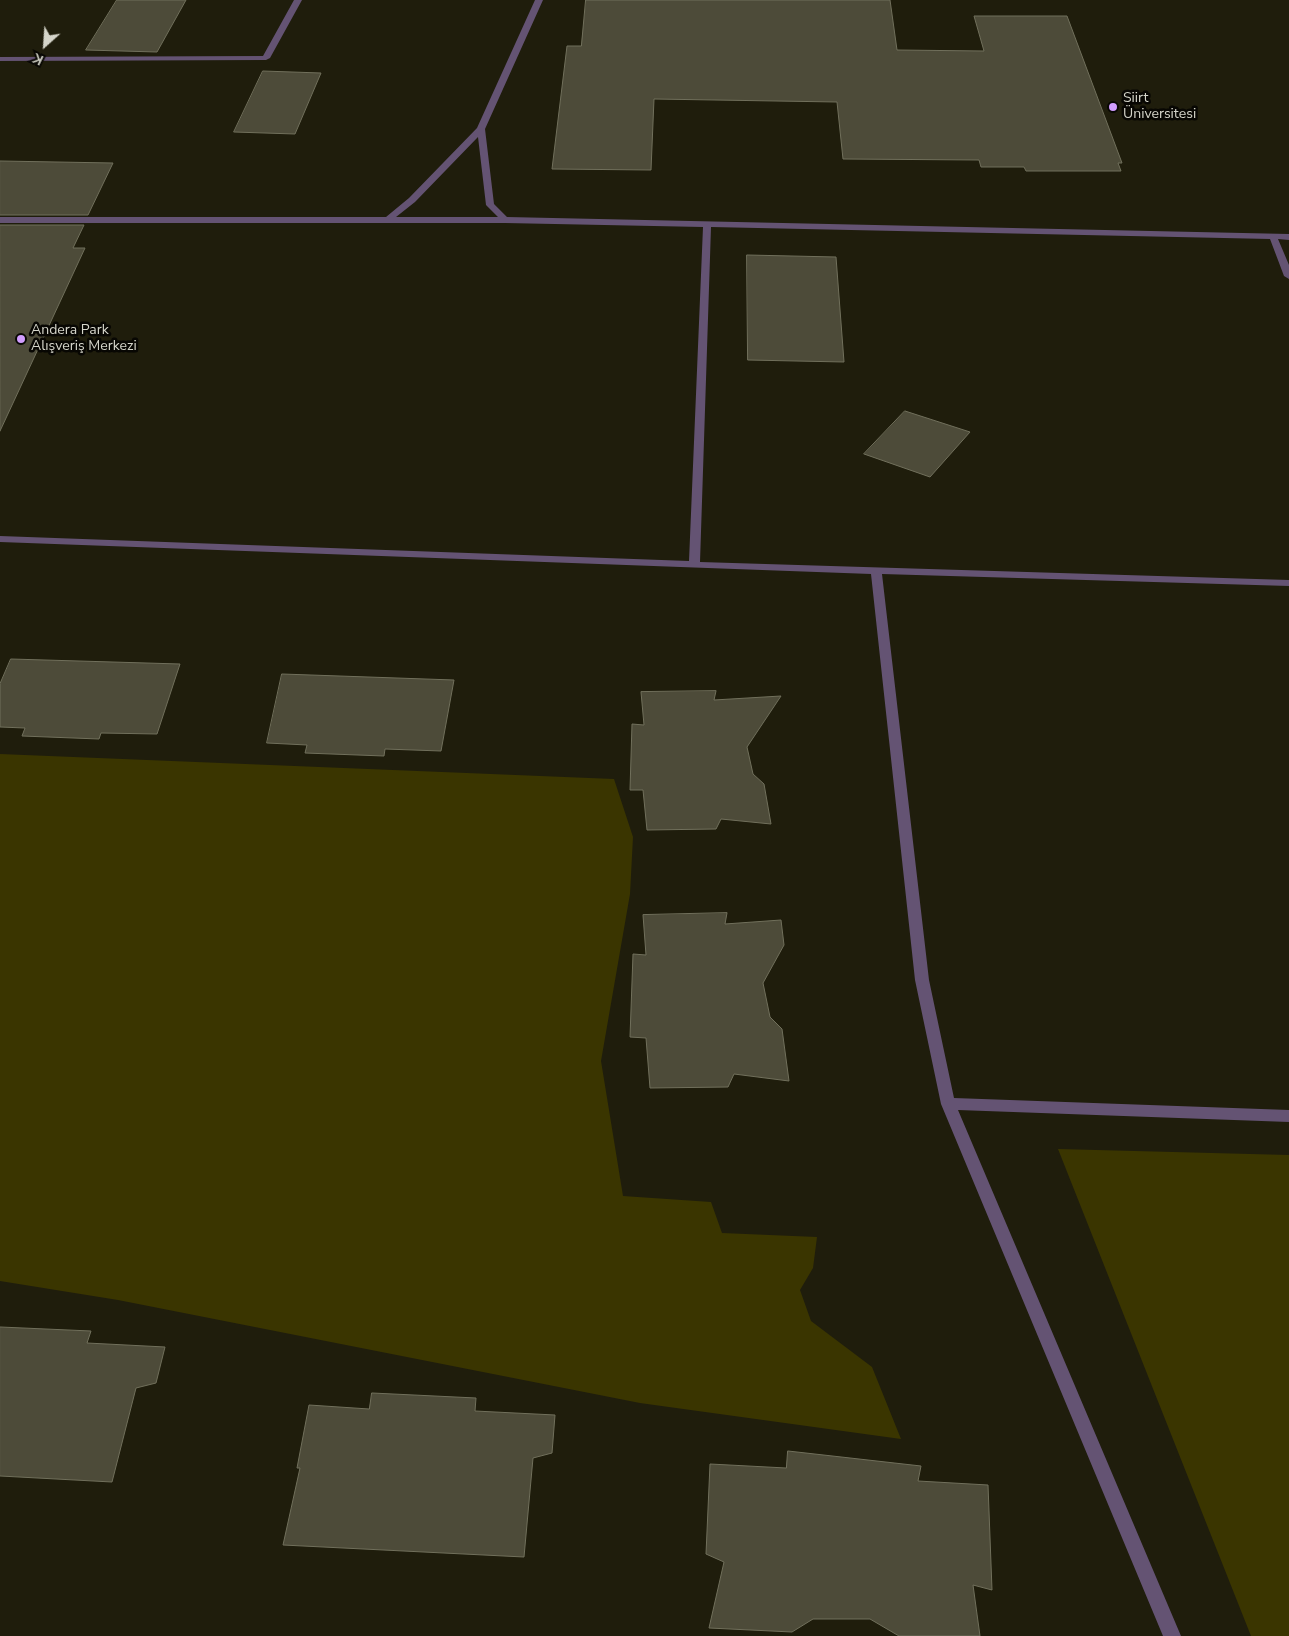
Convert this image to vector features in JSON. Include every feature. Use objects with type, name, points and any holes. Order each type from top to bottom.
[{"type":"street","points":[[0,59],[266,58],[298,0]]},
{"type":"street","points":[[388,220],[412,200],[481,129],[539,0]]},
{"type":"street","points":[[481,129],[490,205],[505,220]]},
{"type":"street","points":[[0,220],[505,220],[1289,237]]},
{"type":"street","points":[[694,565],[707,224]]},
{"type":"street","points":[[1273,237],[1289,276]]},
{"type":"street","points":[[0,539],[694,565],[1289,584]]},
{"type":"street","points":[[876,570],[922,980],[948,1104],[1172,1636]]},
{"type":"street","points":[[948,1104],[1289,1116]]},
{"type":"shaded area","points":[[0,754],[614,779],[633,837],[630,894],[601,1061],[623,1196],[711,1202],[722,1233],[817,1237],[813,1268],[800,1290],[811,1321],[872,1367],[901,1439],[640,1403],[118,1300],[0,1281]]},
{"type":"shaded area","points":[[1058,1149],[1289,1155],[1289,1636],[1251,1636]]},
{"type":"building","points":[[117,0],[186,0],[157,52],[86,50]]},
{"type":"building","points":[[586,0],[890,0],[897,50],[984,51],[974,16],[1067,16],[1122,163],[1118,163],[1121,171],[1026,171],[1024,167],[981,167],[979,160],[843,159],[837,102],[654,99],[651,170],[552,169],[567,46],[581,46]]},
{"type":"building","points":[[263,71],[321,73],[295,134],[234,132]]},
{"type":"building","points":[[0,161],[113,163],[88,215],[0,215]]},
{"type":"building","name":"Andera Park Alışveriş Merkezi","points":[[0,225],[84,225],[73,248],[85,248],[0,431]]},
{"type":"building","points":[[747,255],[836,257],[844,362],[748,360]]},
{"type":"building","points":[[905,411],[970,432],[930,477],[864,454]]},
{"type":"building","points":[[11,659],[180,664],[157,734],[101,733],[99,739],[22,736],[25,728],[0,727],[0,684]]},
{"type":"building","points":[[282,674],[454,680],[441,751],[385,749],[384,756],[305,753],[307,745],[267,743]]},
{"type":"building","points":[[716,691],[714,700],[781,696],[747,747],[753,774],[764,784],[771,824],[721,819],[716,829],[647,830],[643,790],[630,790],[632,724],[644,725],[641,692]]},
{"type":"building","points":[[727,913],[725,924],[781,920],[784,945],[763,983],[770,1017],[782,1029],[789,1081],[734,1074],[728,1087],[650,1088],[646,1038],[630,1037],[633,954],[646,955],[643,915]]},
{"type":"building","points":[[0,1327],[91,1331],[87,1343],[165,1347],[156,1383],[136,1388],[112,1482],[0,1476]]},
{"type":"building","points":[[372,1393],[476,1398],[475,1411],[555,1415],[552,1453],[533,1458],[524,1557],[283,1545],[300,1468],[297,1468],[309,1405],[369,1409]]},
{"type":"building","points":[[788,1451],[921,1466],[918,1481],[988,1485],[992,1590],[973,1585],[980,1636],[899,1636],[870,1619],[813,1619],[792,1632],[709,1628],[724,1562],[706,1554],[710,1464],[786,1468]]},
{"type":"place","name":"Siirt Üniversitesi","points":[[1113,107]]},
{"type":"place","name":"Andera Park Alışveriş Merkezi","points":[[21,339]]}]
